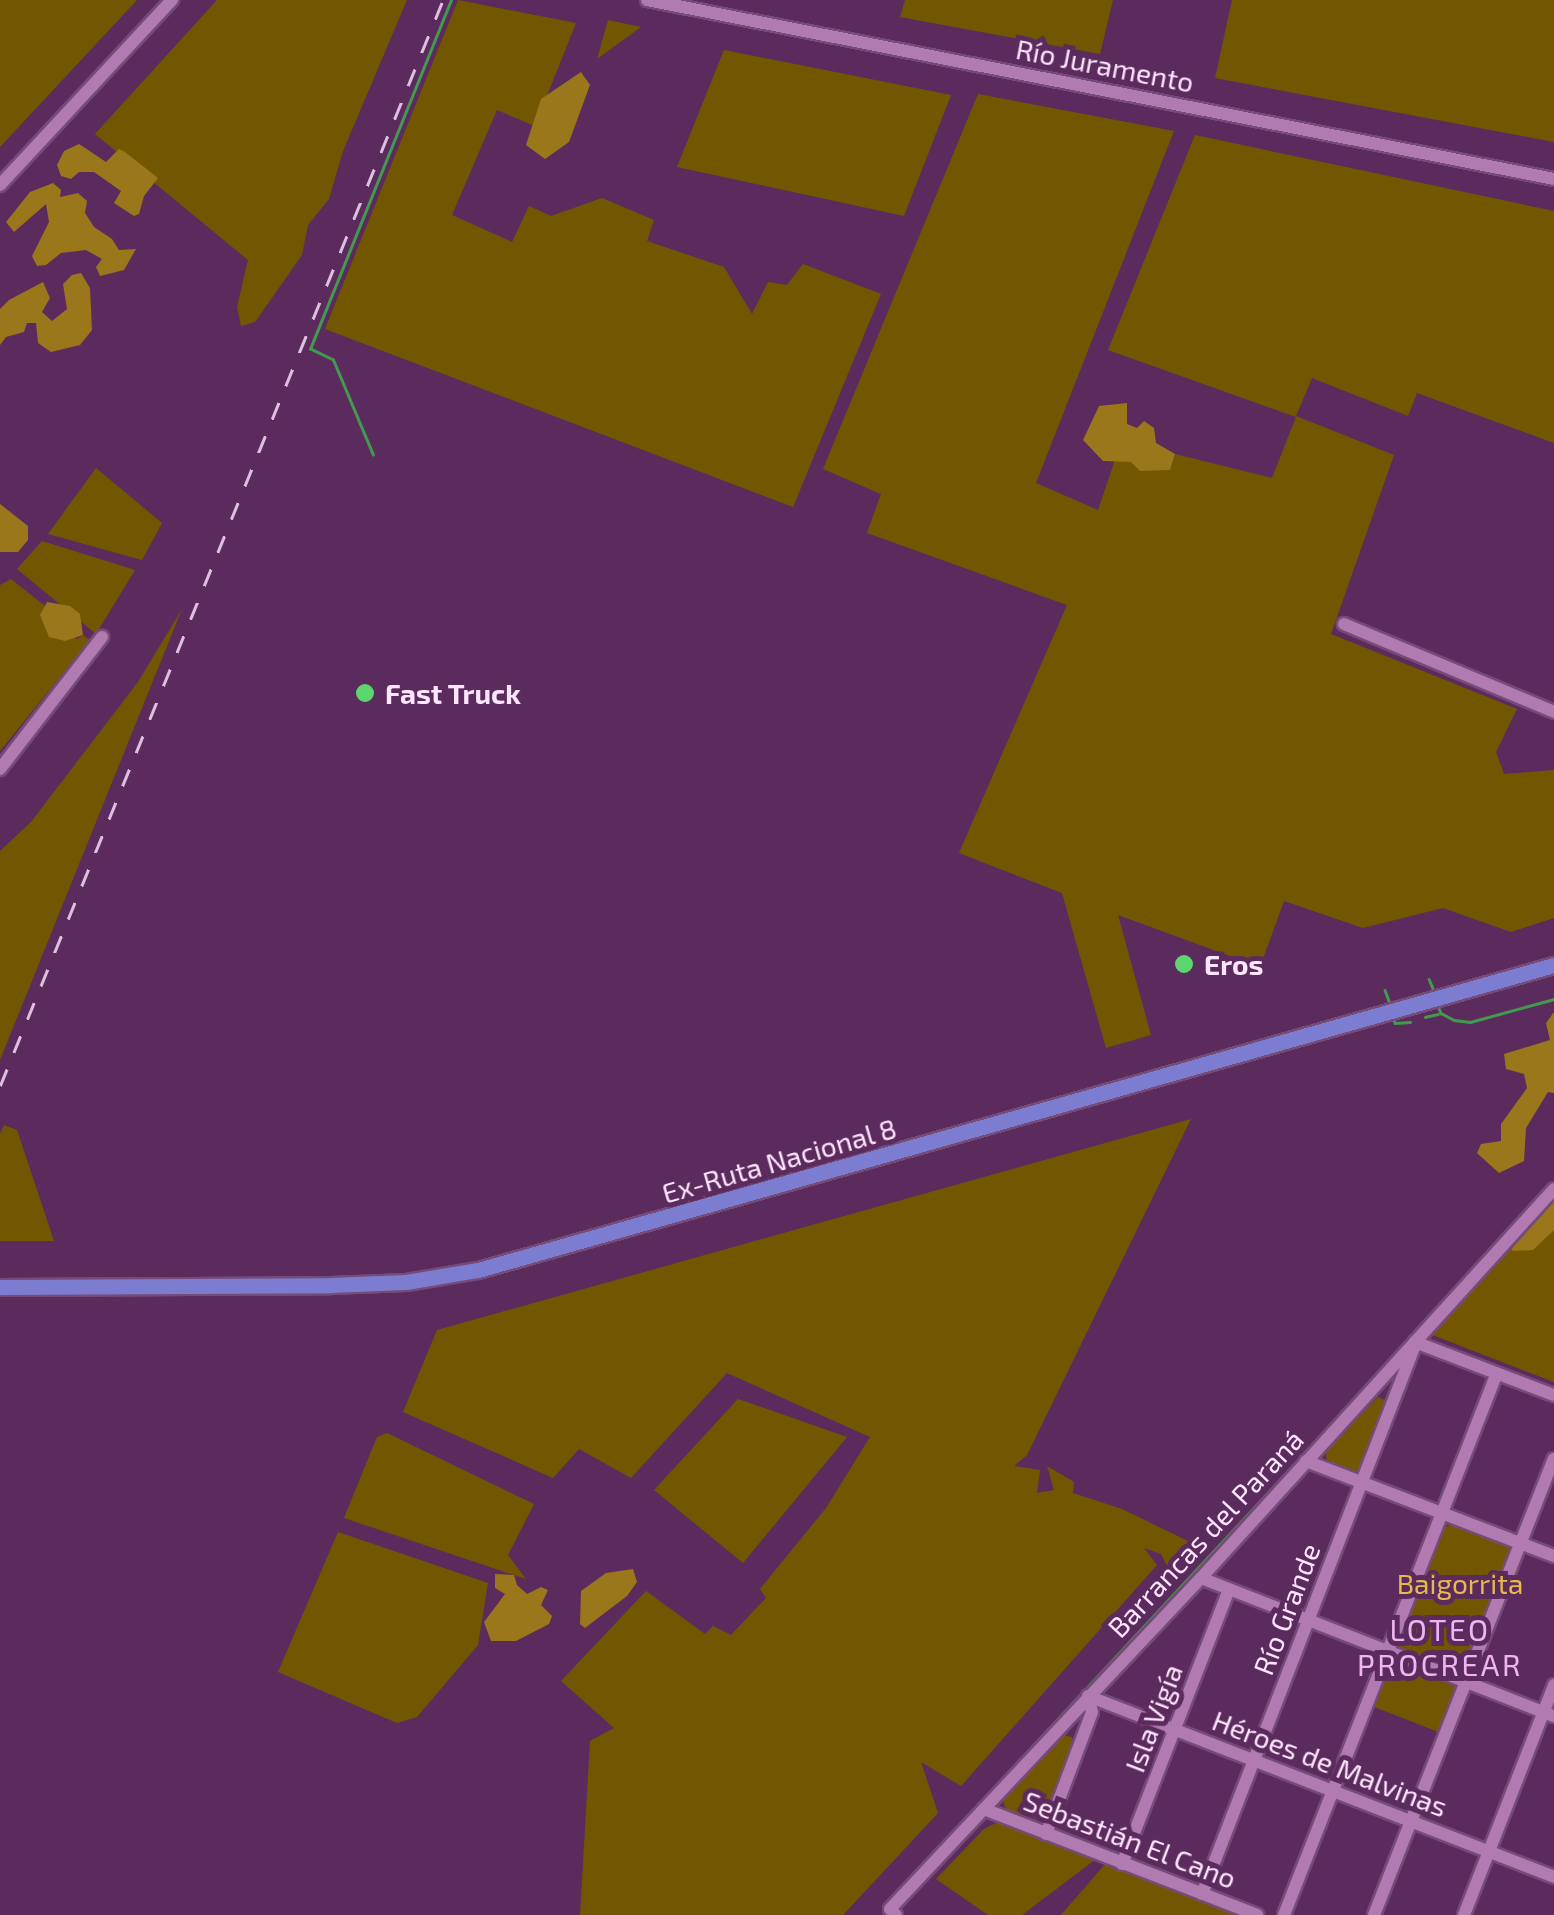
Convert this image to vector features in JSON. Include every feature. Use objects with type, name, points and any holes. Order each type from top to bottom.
[{"type":"main road","name":"Ex-Ruta Nacional 8","points":[[0,1288],[330,1286],[406,1282],[478,1270],[1554,965]]},
{"type":"street","points":[[0,185],[172,0]]},
{"type":"street","name":"Río Juramento","points":[[647,0],[1554,179]]},
{"type":"street","points":[[1344,624],[1554,712]]},
{"type":"street","points":[[0,769],[102,637]]},
{"type":"street","name":"Barrancas del Paraná","points":[[893,1912],[1554,1189]]},
{"type":"street","points":[[1415,1342],[1554,1396]]},
{"type":"street","name":"Río Grande","points":[[1202,1894],[1415,1342]]},
{"type":"street","points":[[1284,1915],[1496,1374]]},
{"type":"street","points":[[1374,1915],[1554,1458]]},
{"type":"street","points":[[1306,1460],[1554,1556]]},
{"type":"street","points":[[1201,1578],[1549,1714]]},
{"type":"street","name":"Isla Vigía","points":[[1122,1864],[1230,1590]]},
{"type":"street","points":[[1464,1915],[1549,1714],[1554,1685]]},
{"type":"street","points":[[1046,1834],[1092,1712],[1088,1696]]},
{"type":"street","name":"Héroes de Malvinas","points":[[1088,1696],[1554,1877]]},
{"type":"street","name":"Sebastián El Cano","points":[[984,1809],[1257,1915]]},
{"type":"green space","points":[[0,0],[137,0],[0,147]]},
{"type":"green space","points":[[217,0],[407,0],[343,151],[329,199],[308,225],[302,255],[255,322],[241,326],[237,307],[248,260],[95,134]]},
{"type":"green space","points":[[458,0],[576,23],[535,126],[497,110],[452,215],[512,242],[529,206],[551,216],[602,198],[654,220],[647,241],[724,267],[752,314],[768,282],[787,285],[803,264],[881,294],[793,507],[325,329]]},
{"type":"green space","points":[[905,0],[1113,0],[1100,54],[900,17]]},
{"type":"green space","points":[[1232,0],[1554,0],[1554,142],[1215,78]]},
{"type":"green space","points":[[608,20],[641,27],[597,59]]},
{"type":"green space","points":[[724,50],[951,95],[904,216],[677,167]]},
{"type":"green space","points":[[978,94],[1174,131],[1036,483],[1098,510],[1117,454],[1170,469],[1175,454],[1272,478],[1296,417],[1108,350],[1195,135],[1554,211],[1554,443],[1417,393],[1408,416],[1312,378],[1296,416],[1394,455],[1331,634],[1517,709],[1496,752],[1504,774],[1554,770],[1554,918],[1511,932],[1443,908],[1363,928],[1284,901],[1260,967],[1118,915],[1151,1035],[1106,1048],[1062,893],[959,853],[1067,605],[867,533],[881,494],[823,469]]},
{"type":"green space","points":[[96,468],[162,523],[142,560],[48,534]]},
{"type":"green space","points":[[42,541],[135,570],[96,634],[17,569]]},
{"type":"green space","points":[[11,579],[45,606],[40,616],[77,639],[83,635],[90,640],[0,751],[0,585]]},
{"type":"green space","points":[[182,609],[0,1060],[0,851],[31,822],[138,682]]},
{"type":"green space","points":[[1191,1119],[1027,1455],[1014,1466],[1040,1470],[1037,1493],[1054,1490],[1047,1466],[1074,1482],[1073,1493],[1122,1509],[1194,1544],[1199,1557],[1183,1575],[1173,1578],[1161,1554],[1144,1548],[1157,1565],[961,1786],[921,1762],[938,1813],[843,1915],[580,1915],[590,1741],[614,1728],[561,1681],[646,1591],[705,1634],[713,1626],[731,1635],[766,1598],[760,1589],[826,1508],[870,1437],[727,1373],[631,1478],[579,1449],[553,1478],[403,1412],[437,1330]]},
{"type":"green space","points":[[4,1125],[17,1130],[54,1241],[0,1241],[0,1134]]},
{"type":"green space","points":[[1554,1199],[1554,1382],[1430,1334],[1511,1246]]},
{"type":"green space","points":[[1378,1397],[1387,1401],[1358,1474],[1328,1463],[1325,1452]]},
{"type":"green space","points":[[738,1399],[847,1437],[743,1563],[654,1490]]},
{"type":"green space","points":[[387,1433],[534,1504],[508,1555],[526,1579],[344,1518],[377,1437]]},
{"type":"green space","name":"Baigorrita","points":[[1453,1524],[1507,1545],[1511,1552],[1460,1673],[1398,1646],[1443,1528]]},
{"type":"green space","points":[[338,1532],[488,1583],[478,1645],[417,1717],[397,1723],[278,1672]]},
{"type":"green space","points":[[1395,1662],[1456,1687],[1441,1733],[1372,1706],[1389,1665]]},
{"type":"green space","points":[[1063,1735],[1072,1737],[1074,1745],[1044,1821],[1006,1810],[1003,1800]]},
{"type":"green space","points":[[1000,1821],[1096,1859],[1022,1915],[988,1915],[936,1879],[984,1829]]},
{"type":"green space","points":[[1106,1863],[1238,1915],[1061,1915]]},
{"type":"shaded area","points":[[581,72],[590,85],[569,142],[545,159],[526,145],[541,99]]},
{"type":"shaded area","points":[[79,144],[106,162],[119,149],[158,178],[144,196],[139,214],[134,216],[114,203],[121,191],[94,172],[79,172],[71,179],[61,176],[57,165],[64,151]]},
{"type":"shaded area","points":[[53,183],[61,190],[60,197],[78,193],[87,201],[85,213],[94,227],[112,239],[119,250],[136,249],[124,270],[100,276],[96,267],[102,259],[86,250],[61,253],[46,265],[37,266],[32,256],[49,222],[46,204],[14,232],[6,222],[30,192]]},
{"type":"shaded area","points":[[81,273],[90,288],[92,330],[80,345],[51,352],[38,343],[36,323],[27,323],[24,332],[6,337],[0,345],[0,309],[9,300],[43,282],[50,298],[42,312],[52,321],[67,309],[63,284]]},
{"type":"shaded area","points":[[1127,403],[1127,424],[1137,428],[1144,421],[1154,428],[1156,443],[1175,454],[1170,470],[1140,471],[1131,462],[1103,461],[1083,440],[1099,406]]},
{"type":"shaded area","points":[[0,504],[28,526],[28,540],[18,552],[0,552]]},
{"type":"shaded area","points":[[47,602],[70,606],[80,614],[83,635],[65,641],[49,637],[40,615]]},
{"type":"shaded area","points":[[1554,1012],[1554,1093],[1548,1092],[1526,1128],[1524,1161],[1499,1173],[1477,1153],[1481,1144],[1501,1141],[1501,1124],[1527,1088],[1524,1074],[1506,1069],[1504,1054],[1550,1040],[1546,1023]]},
{"type":"shaded area","points":[[1554,1197],[1554,1230],[1533,1250],[1513,1251],[1508,1243]]},
{"type":"shaded area","points":[[633,1569],[637,1582],[627,1596],[585,1628],[580,1624],[581,1591],[606,1573]]},
{"type":"shaded area","points":[[495,1574],[514,1575],[517,1585],[527,1594],[541,1587],[548,1590],[541,1605],[552,1616],[549,1624],[516,1641],[491,1641],[484,1622],[505,1594],[495,1588]]},
{"type":"waterway","points":[[373,455],[333,360],[310,349],[451,0]]},
{"type":"waterway","points":[[1429,979],[1434,991]]},
{"type":"waterway","points":[[1385,990],[1390,1004]]},
{"type":"waterway","points":[[1438,1006],[1441,1013],[1454,1020],[1470,1022],[1554,999]]},
{"type":"waterway","points":[[1425,1017],[1438,1014]]},
{"type":"waterway","points":[[1394,1018],[1395,1023],[1410,1022]]},
{"type":"waterway","points":[[975,1808],[1389,1362]]},
{"type":"railway","points":[[0,1086],[443,0]]},
{"type":"place","name":"Fast Truck","points":[[365,693]]},
{"type":"place","name":"Eros","points":[[1184,964]]},
{"type":"district","name":"LOTEO PROCREAR","points":[[1440,1646]]}]
